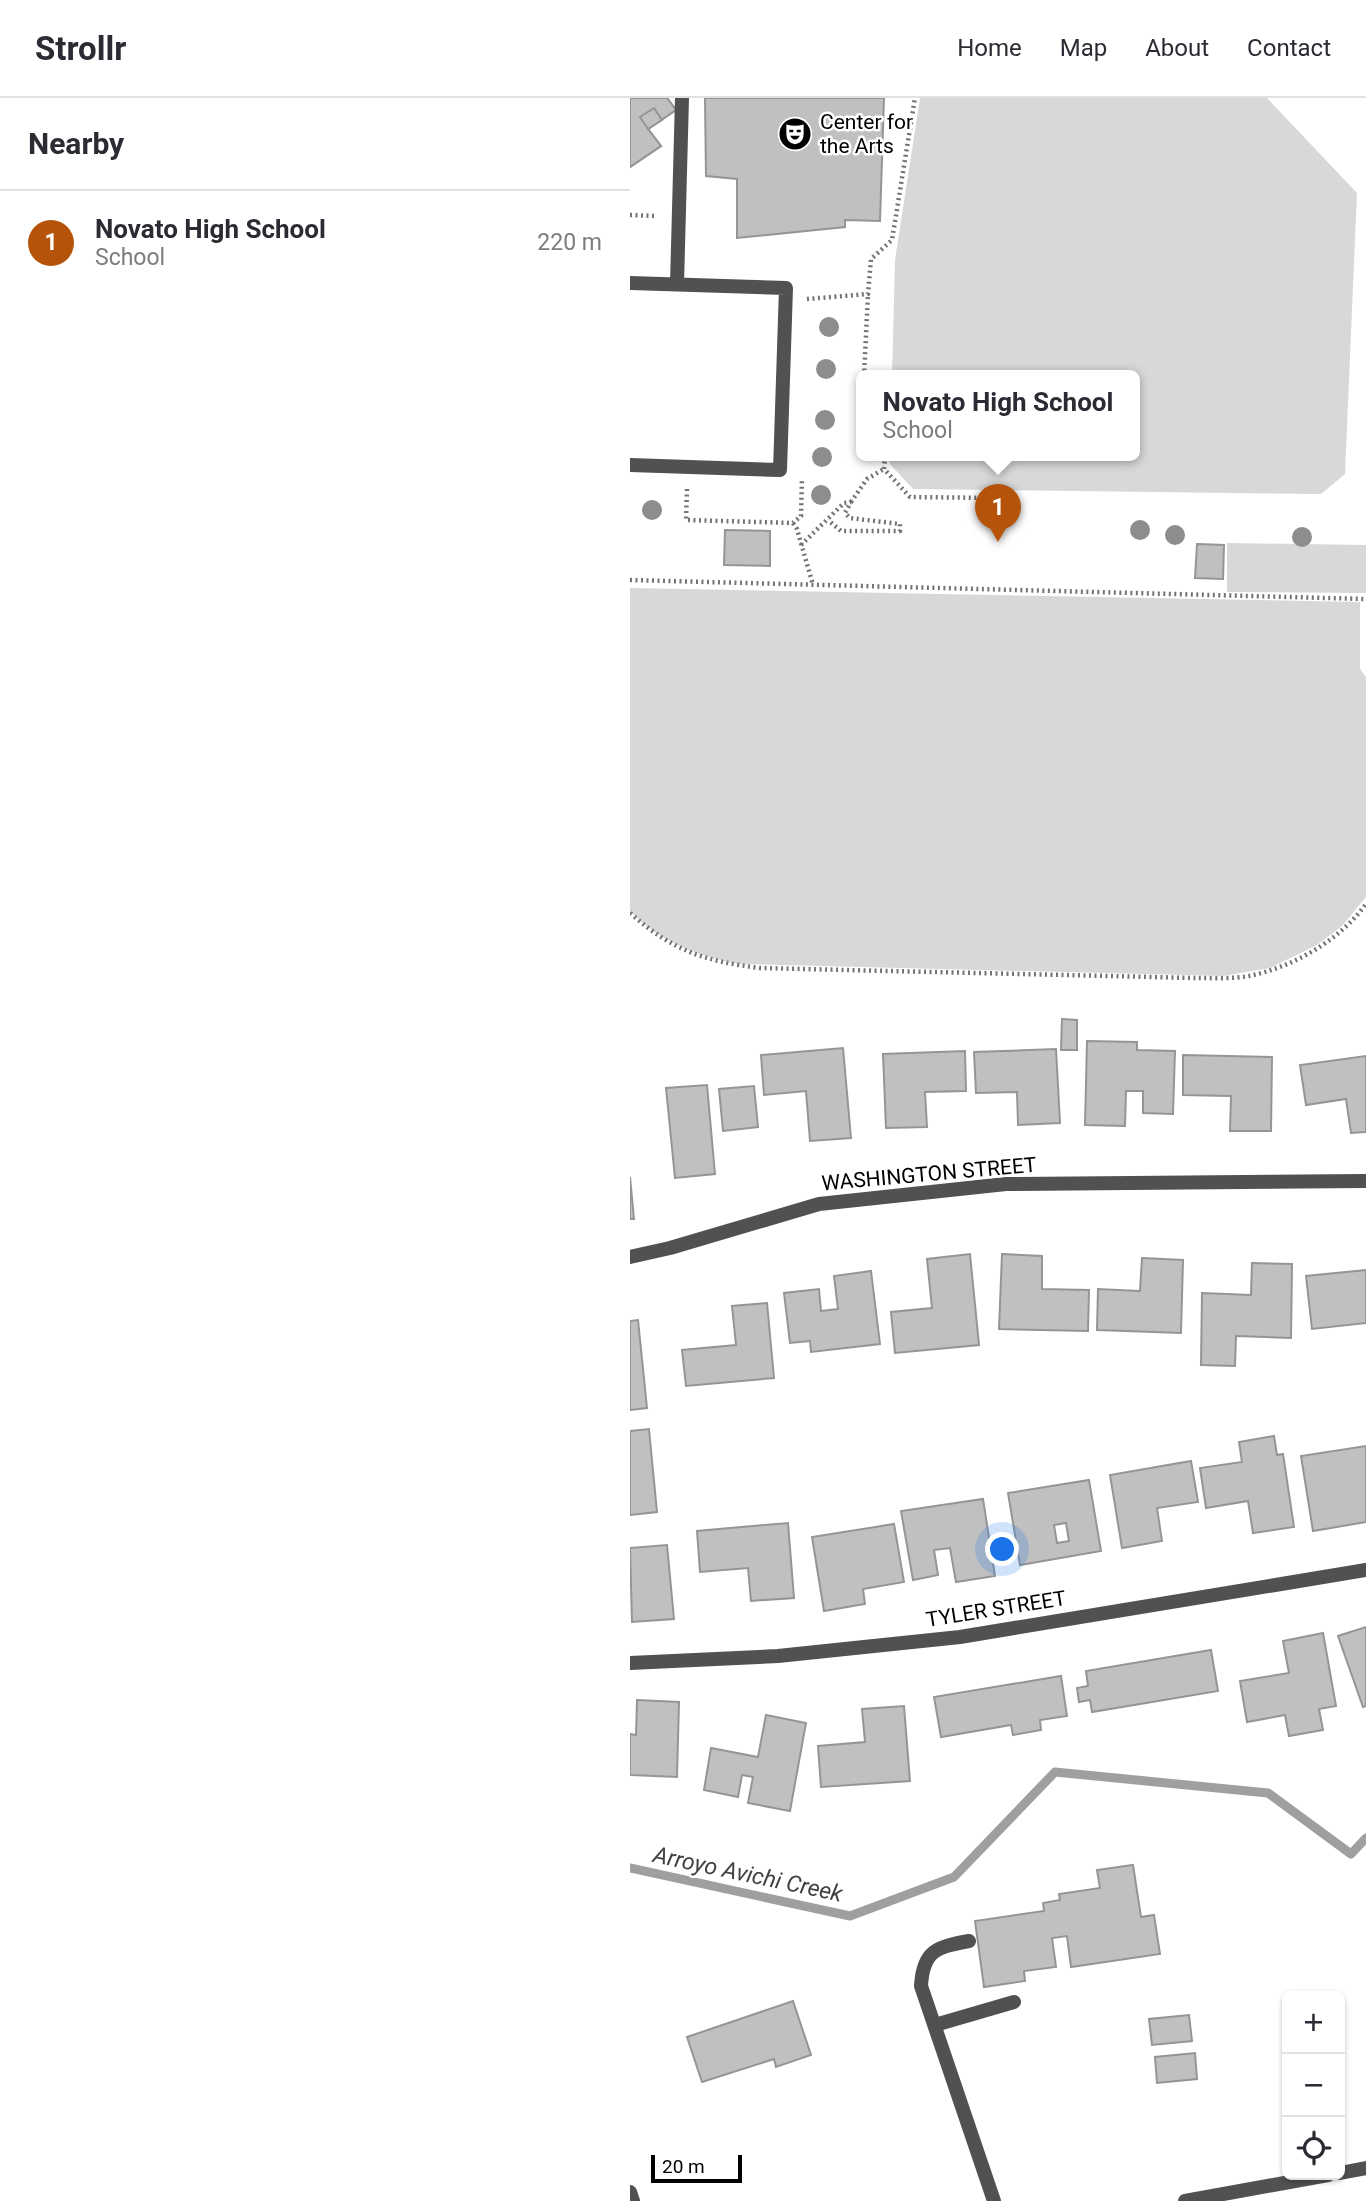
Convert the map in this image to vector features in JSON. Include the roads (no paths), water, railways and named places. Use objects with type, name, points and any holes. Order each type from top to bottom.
[{"type":"street","points":[[677,285],[682,98]]},
{"type":"street","points":[[630,283],[786,288],[780,470],[630,465]]},
{"type":"street","name":"WASHINGTON STREET","points":[[630,1257],[670,1248],[819,1204],[1006,1184],[1366,1181]]},
{"type":"street","name":"TYLER STREET","points":[[630,1663],[778,1656],[960,1637],[1366,1570]]},
{"type":"street","points":[[969,1941],[946,1946],[931,1955],[922,1969],[922,1986],[994,2201]]},
{"type":"street","points":[[935,2025],[1014,2001]]},
{"type":"street","points":[[1345,2172],[1364,2172]]},
{"type":"street","points":[[1185,2201],[1300,2180]]},
{"type":"street","points":[[630,2192],[633,2201]]},
{"type":"waterway","name":"Arroyo Avichi Creek","points":[[630,1868],[850,1916],[954,1877],[1055,1772],[1268,1793],[1351,1854],[1366,1838]]},
{"type":"place","name":"Center for the Arts","points":[[795,134]]},
{"type":"place","name":"Novato High School","points":[[998,542]]}]
